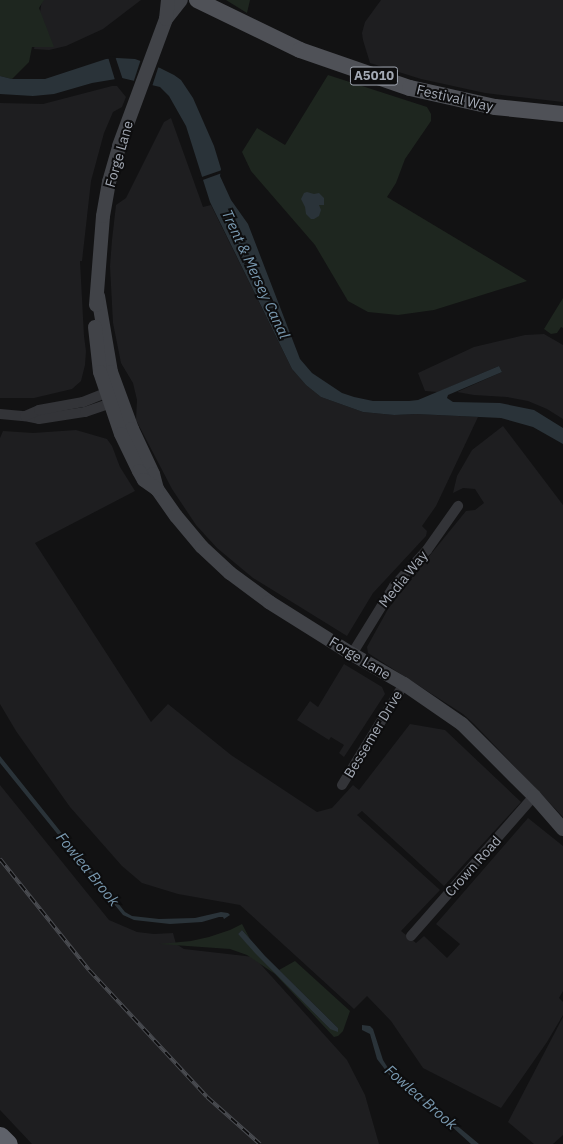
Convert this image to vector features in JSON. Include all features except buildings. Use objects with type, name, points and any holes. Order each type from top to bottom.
[{"type":"highway","points":[[0,1136],[8,1144]]},
{"type":"main road","name":"Festival Way","points":[[197,0],[300,50],[410,88],[495,107],[563,114]]},
{"type":"street","name":"Forge Lane","points":[[168,0],[166,18],[119,146],[109,182],[100,252],[98,296],[113,396],[153,474],[157,489],[176,516],[202,547],[230,573],[269,602],[352,654],[404,684],[462,724],[534,796],[563,829]]},
{"type":"street","name":"Forge Lane","points":[[166,18],[181,0]]},
{"type":"street","points":[[0,414],[39,419],[78,413],[113,396]]},
{"type":"street","name":"Media Way","points":[[352,654],[394,586],[427,550],[458,506]]},
{"type":"street","name":"Bessemer Drive","points":[[342,785],[404,684]]},
{"type":"street","name":"Crown Road","points":[[411,936],[534,796]]},
{"type":"shaded area","points":[[0,0],[44,0],[39,8],[54,47],[32,47],[29,62],[12,79],[0,76]]},
{"type":"shaded area","points":[[42,0],[141,0],[103,29],[66,46],[49,50],[34,49]]},
{"type":"shaded area","points":[[226,0],[250,0],[247,13]]},
{"type":"shaded area","points":[[381,0],[563,0],[563,102],[485,93],[421,79],[370,63],[362,33],[365,22]]},
{"type":"shaded area","points":[[328,75],[427,107],[431,114],[431,121],[405,159],[396,183],[387,197],[527,281],[434,310],[398,315],[368,312],[348,301],[315,245],[251,171],[242,152],[257,128],[285,145]]},
{"type":"shaded area","points":[[117,86],[126,97],[122,107],[113,112],[104,133],[91,181],[82,261],[80,261],[86,351],[85,365],[81,381],[72,389],[34,398],[0,398],[0,103],[43,104]]},
{"type":"shaded area","points":[[171,118],[203,207],[211,205],[292,369],[306,385],[321,397],[363,412],[394,415],[416,414],[478,417],[436,506],[422,526],[427,531],[426,536],[373,593],[347,636],[253,578],[217,548],[196,525],[172,489],[136,420],[137,400],[133,383],[121,363],[113,323],[110,266],[116,205],[126,198],[164,122]]},
{"type":"shaded area","points":[[563,298],[563,328],[561,327],[557,333],[551,334],[544,329]]},
{"type":"shaded area","points":[[544,334],[563,345],[563,419],[547,409],[528,401],[507,397],[474,395],[457,392],[502,372],[499,366],[438,392],[425,391],[418,373],[474,347],[525,335]]},
{"type":"shaded area","points":[[503,426],[563,505],[563,817],[463,714],[368,653],[367,647],[388,609],[409,581],[466,511],[475,510],[484,503],[475,489],[463,488],[453,493],[457,476],[472,450]]},
{"type":"shaded area","points":[[76,430],[107,439],[112,446],[120,467],[135,491],[35,543],[151,722],[168,704],[231,755],[317,812],[332,808],[353,785],[359,790],[410,724],[445,730],[521,802],[444,886],[362,811],[357,815],[440,890],[401,931],[416,943],[424,936],[447,958],[460,944],[436,924],[528,818],[563,846],[563,991],[559,998],[563,1002],[563,1015],[547,1042],[501,1108],[423,1068],[391,1021],[367,996],[354,1009],[240,905],[178,894],[142,883],[122,866],[70,807],[16,731],[0,704],[0,438],[3,431],[33,433]]},
{"type":"shaded area","points":[[344,664],[382,687],[385,694],[344,757],[339,753],[344,745],[331,737],[329,740],[297,720],[310,701],[318,707]]},
{"type":"shaded area","points":[[0,785],[109,920],[137,932],[154,934],[173,933],[176,944],[184,949],[254,957],[347,1060],[365,1095],[379,1144],[32,1144],[0,1110]]},
{"type":"shaded area","points":[[242,924],[250,939],[242,930],[238,934],[330,1029],[338,1028],[279,970],[295,961],[350,1011],[343,1031],[338,1036],[334,1037],[275,974],[247,955],[230,949],[159,944],[191,941],[209,937]]},
{"type":"shaded area","points":[[563,1017],[563,1135],[553,1144],[534,1144],[508,1122]]},
{"type":"water","name":"Trent & Mersey Canal","points":[[106,59],[135,59],[174,75],[181,80],[193,98],[214,146],[221,169],[220,176],[231,200],[248,224],[300,359],[312,373],[342,393],[354,397],[373,401],[409,401],[418,400],[499,366],[502,372],[448,395],[447,398],[453,402],[500,403],[534,410],[563,428],[563,444],[533,427],[501,418],[416,414],[394,415],[363,412],[321,397],[306,385],[292,369],[210,202],[186,126],[169,96],[160,87],[122,78],[92,83],[54,94],[33,96],[0,94],[0,76],[12,79],[45,79]]},
{"type":"water","points":[[307,192],[314,194],[319,193],[324,198],[324,205],[319,205],[321,210],[319,216],[314,219],[311,219],[306,214],[305,207],[301,199],[304,193]]},
{"type":"water","name":"Fowlea Brook","points":[[0,756],[125,912],[132,916],[159,919],[195,918],[221,912],[228,913],[230,915],[224,919],[223,917],[219,917],[202,922],[170,924],[134,920],[123,915],[0,763]]},
{"type":"water","points":[[242,930],[265,956],[338,1028],[338,1032],[330,1029],[255,953],[238,934]]},
{"type":"water","name":"Fowlea Brook","points":[[362,1025],[370,1026],[373,1029],[383,1060],[388,1068],[479,1144],[471,1144],[430,1107],[390,1076],[377,1059],[370,1034],[362,1030]]},
{"type":"pier","points":[[115,56],[123,80],[115,80],[108,57]]},
{"type":"pier","points":[[141,59],[159,65],[152,87],[134,81]]},
{"type":"pier","points":[[222,170],[222,173],[200,181],[199,178]]},
{"type":"railway","points":[[0,859],[89,970],[207,1097],[260,1144]]}]
